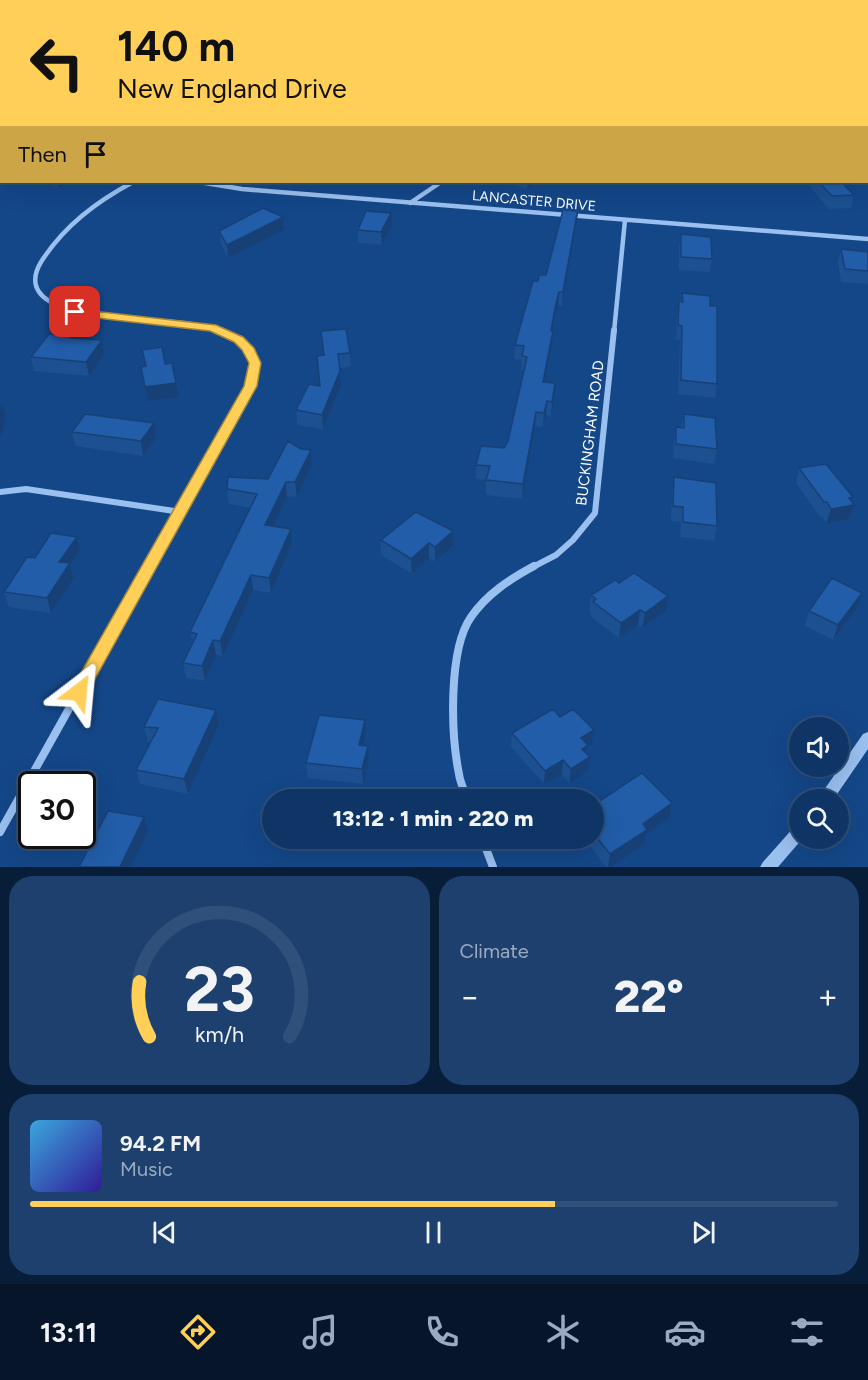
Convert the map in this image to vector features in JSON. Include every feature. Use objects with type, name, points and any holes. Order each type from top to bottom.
[{"type":"street","points":[[0,832],[251,386],[255,363],[248,348],[226,332],[200,325],[98,315],[64,309],[41,295],[37,289],[34,279],[36,270],[64,229],[97,202],[132,183]]},
{"type":"street","name":"LANCASTER DRIVE","points":[[205,183],[242,189],[868,239]]},
{"type":"street","points":[[410,203],[440,183]]},
{"type":"street","name":"BUCKINGHAM ROAD","points":[[464,789],[459,776],[452,719],[459,644],[470,618],[494,591],[513,577],[556,555],[573,540],[595,513],[625,220]]},
{"type":"street","points":[[0,492],[26,489],[181,512]]},
{"type":"street","points":[[832,789],[868,738]]},
{"type":"street","points":[[768,867],[789,843]]},
{"type":"street","points":[[486,849],[493,867]]},
{"type":"building","points":[[820,183],[842,183],[854,195],[832,196]]},
{"type":"building","points":[[564,206],[578,208],[563,292],[559,292],[555,308],[543,382],[555,383],[552,402],[547,401],[544,413],[536,412],[523,484],[486,480],[490,466],[476,465],[481,446],[504,448],[508,441],[527,357],[522,356],[524,346],[515,345],[533,281],[538,281],[539,275],[546,275]]},
{"type":"building","points":[[263,208],[283,217],[227,245],[219,231]]},
{"type":"building","points":[[366,211],[391,213],[381,232],[358,230]]},
{"type":"building","points":[[681,234],[711,237],[712,259],[681,257]]},
{"type":"building","points":[[841,249],[868,252],[868,271],[845,269]]},
{"type":"building","points":[[682,293],[710,296],[710,306],[717,306],[717,384],[681,380],[682,326],[678,325],[679,301],[683,302]]},
{"type":"building","points":[[346,329],[350,353],[338,354],[340,371],[322,415],[296,410],[309,384],[320,386],[317,356],[324,355],[321,331]]},
{"type":"building","points":[[49,334],[102,340],[86,362],[31,357]]},
{"type":"building","points":[[162,347],[165,364],[172,363],[176,383],[145,387],[141,367],[146,366],[142,350]]},
{"type":"building","points":[[85,414],[154,423],[141,441],[72,432]]},
{"type":"building","points":[[684,414],[715,418],[717,449],[676,444],[676,427],[684,428]]},
{"type":"building","points":[[288,441],[301,449],[311,450],[295,482],[286,482],[265,525],[291,529],[269,578],[251,575],[220,641],[213,640],[202,666],[183,663],[197,634],[190,632],[257,494],[227,489],[228,477],[268,479]]},
{"type":"building","points":[[826,464],[853,497],[849,498],[854,505],[831,509],[799,468]]},
{"type":"building","points":[[674,477],[716,483],[717,526],[683,522],[683,507],[673,506]]},
{"type":"building","points":[[416,512],[453,531],[435,547],[429,543],[411,559],[381,540]]},
{"type":"building","points":[[51,533],[77,537],[59,562],[70,563],[47,598],[4,592],[27,557],[35,558]]},
{"type":"building","points":[[634,573],[668,596],[645,613],[640,610],[621,623],[593,602],[596,599],[591,595],[615,580],[619,583]]},
{"type":"building","points":[[832,578],[862,593],[838,625],[809,611]]},
{"type":"building","points":[[158,699],[216,710],[184,779],[136,770],[158,728],[144,727]]},
{"type":"building","points":[[553,709],[560,717],[573,709],[594,730],[581,738],[588,745],[582,749],[590,757],[571,769],[563,760],[545,771],[512,733]]},
{"type":"building","points":[[319,715],[365,720],[359,745],[368,746],[362,769],[306,763]]},
{"type":"building","points":[[642,773],[672,803],[643,824],[647,830],[610,854],[604,846],[604,798]]},
{"type":"building","points":[[108,811],[144,817],[120,867],[79,867],[88,849],[96,849],[96,834]]},
{"type":"route","points":[[75,312],[212,327],[238,339],[248,348],[255,363],[251,386],[79,692]]}]
